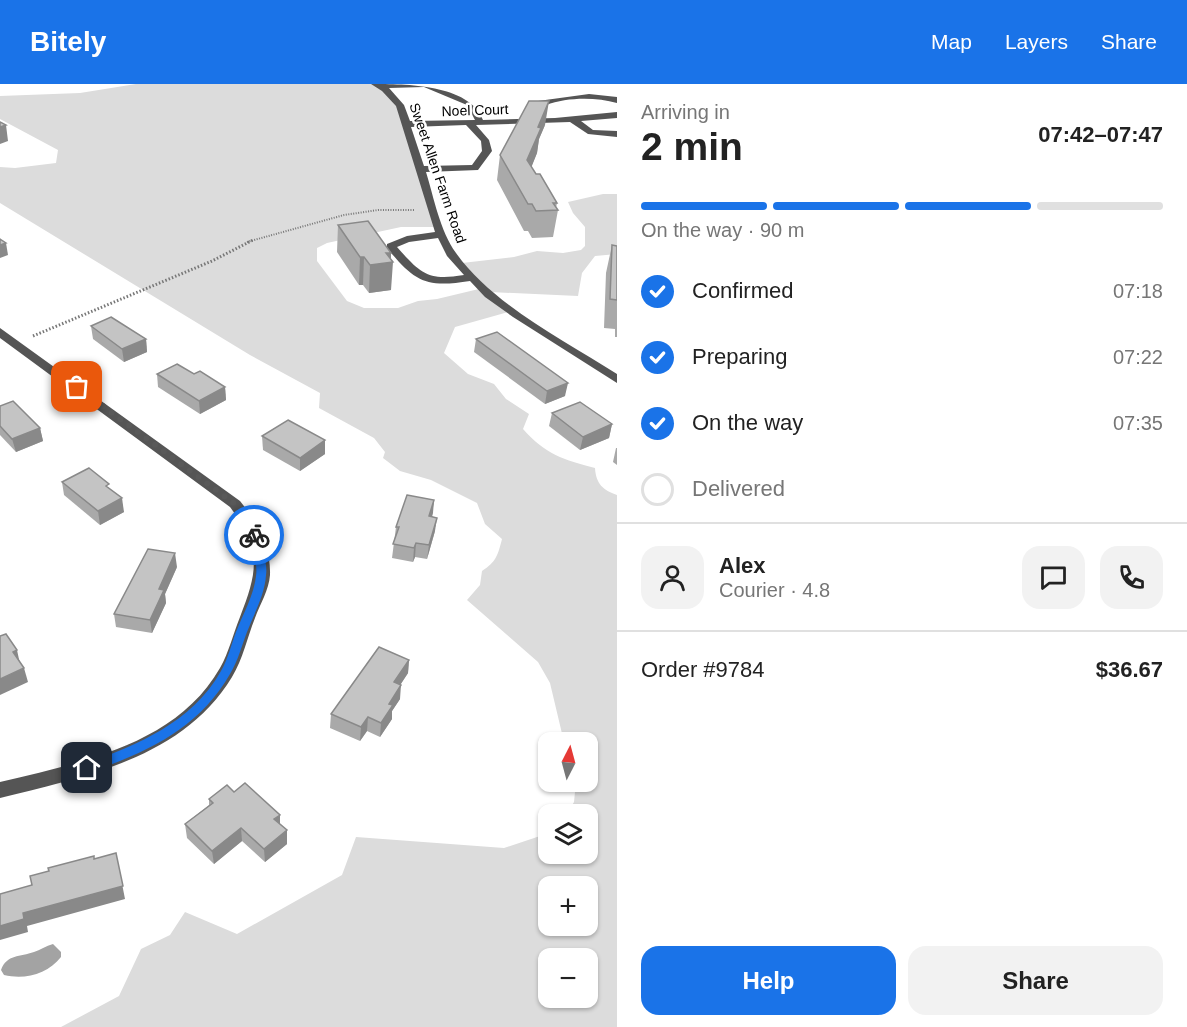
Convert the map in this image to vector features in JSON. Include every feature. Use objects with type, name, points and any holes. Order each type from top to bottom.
[{"type":"street","points":[[378,85],[426,85],[470,103],[476,111],[474,123],[485,140],[487,151],[475,168],[420,169]]},
{"type":"street","name":"Sweet Allen Farm Road","points":[[378,85],[400,105],[442,234],[451,254],[489,295],[617,379]]},
{"type":"street","points":[[531,122],[534,109],[540,103],[593,96],[617,100]]},
{"type":"street","name":"Noel Court","points":[[406,124],[531,122],[617,115]]},
{"type":"street","points":[[573,120],[591,132],[617,134]]},
{"type":"street","points":[[442,234],[407,239],[391,246],[423,280],[441,282],[472,278]]},
{"type":"street","points":[[0,332],[235,504],[252,526],[262,574],[226,672],[211,694],[190,717],[169,732],[131,752],[87,768],[0,790]]},
{"type":"path","points":[[16,343],[212,261],[246,242],[344,215],[378,210],[434,209]]},
{"type":"shaded area","points":[[136,84],[379,84],[393,95],[439,227],[401,227],[327,243],[317,248],[317,261],[347,301],[364,308],[398,308],[418,301],[483,288],[462,263],[514,257],[537,251],[563,253],[581,250],[585,246],[585,227],[573,213],[568,202],[603,194],[617,194],[617,254],[595,256],[582,273],[578,296],[490,292],[512,311],[455,327],[444,353],[468,374],[494,384],[506,399],[529,414],[523,429],[539,445],[564,459],[595,468],[601,486],[617,495],[617,1027],[61,1027],[119,996],[141,949],[170,935],[185,912],[237,934],[342,875],[356,837],[504,848],[538,837],[538,864],[598,864],[598,804],[573,804],[575,792],[598,792],[598,732],[562,732],[550,683],[538,662],[467,600],[480,585],[482,571],[496,558],[502,539],[485,524],[477,503],[431,480],[400,471],[383,458],[385,452],[374,438],[319,408],[320,393],[250,355],[0,203],[0,167],[15,168],[56,163],[58,150],[0,119],[0,96],[80,93]]},
{"type":"shaded area","points":[[53,944],[61,952],[61,957],[50,968],[20,977],[4,975],[1,970],[7,961],[14,957]]},
{"type":"building","points":[[529,101],[549,101],[538,127],[541,128],[527,160],[536,174],[540,174],[557,203],[553,203],[558,210],[536,211],[532,204],[528,204],[500,155]]},
{"type":"building","points":[[368,221],[391,253],[386,253],[393,262],[370,265],[364,257],[360,257],[338,225]]},
{"type":"building","points":[[612,245],[617,246],[617,300],[610,299]]},
{"type":"building","points":[[111,317],[146,339],[122,349],[91,326]]},
{"type":"building","points":[[497,332],[568,383],[547,391],[476,339]]},
{"type":"building","points":[[177,364],[194,374],[200,371],[225,387],[199,401],[157,374]]},
{"type":"building","points":[[13,401],[40,428],[12,439],[0,426],[0,406]]},
{"type":"building","points":[[580,402],[612,424],[583,437],[552,413]]},
{"type":"building","points":[[288,420],[325,440],[300,458],[262,436]]},
{"type":"building","points":[[89,468],[109,484],[106,486],[122,498],[98,511],[62,482]]},
{"type":"building","points":[[407,495],[434,500],[429,516],[437,518],[429,545],[416,543],[414,548],[393,544]]},
{"type":"building","points":[[148,549],[175,553],[159,589],[164,590],[150,620],[114,614]]},
{"type":"building","points":[[6,634],[17,650],[13,652],[24,668],[0,679],[0,636]]},
{"type":"building","points":[[379,647],[409,660],[394,682],[401,685],[389,704],[393,705],[381,723],[368,717],[361,727],[331,714]]},
{"type":"building","points":[[245,783],[280,815],[274,819],[287,830],[264,849],[241,828],[212,851],[185,824],[213,803],[209,799],[227,785],[234,792]]},
{"type":"building","points":[[116,853],[123,886],[23,913],[24,919],[0,926],[0,894],[32,885],[30,876],[49,871],[48,868],[94,856],[94,859]]},
{"type":"way so far","points":[[77,387],[213,485],[235,504],[252,526],[254,535]]},
{"type":"route","points":[[87,768],[131,752],[169,732],[190,717],[211,694],[226,672],[262,574],[254,535]]}]
